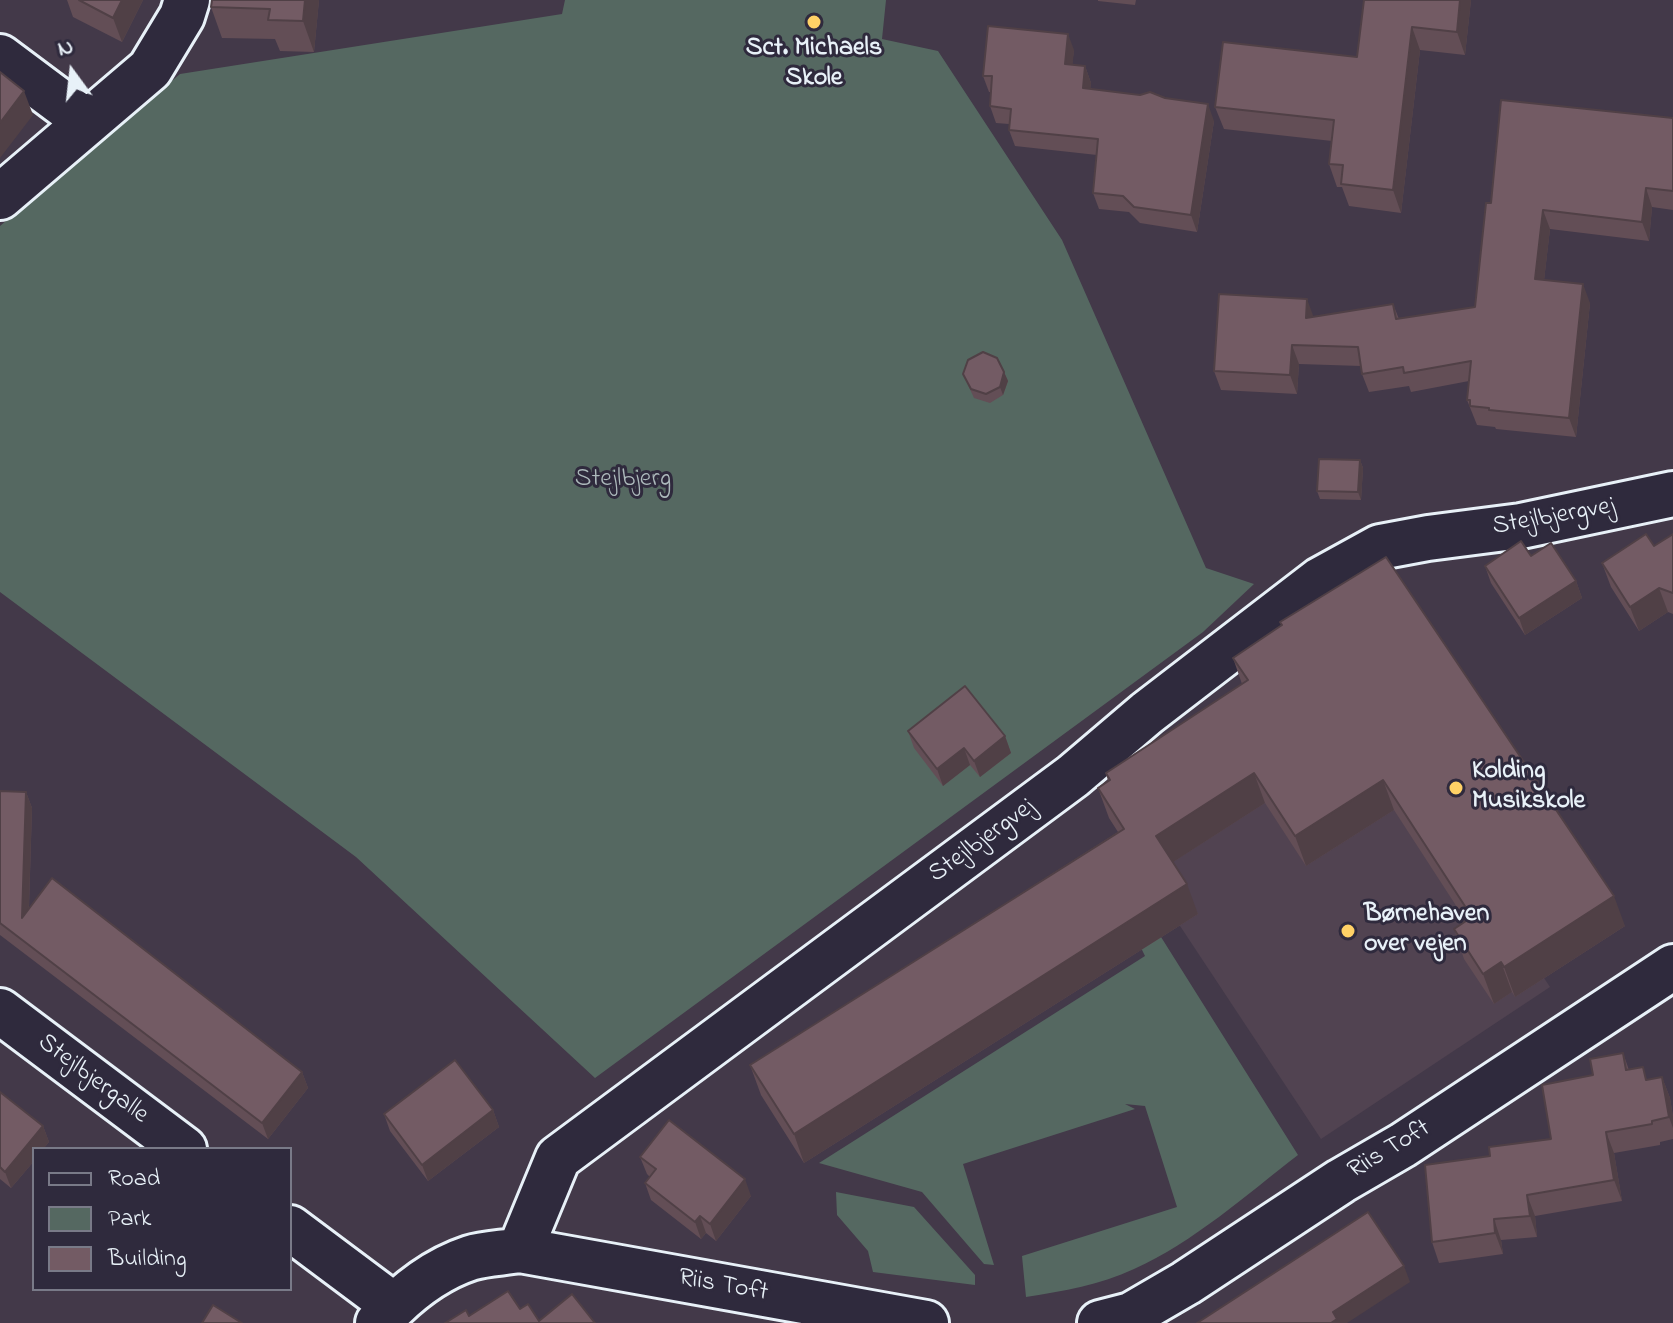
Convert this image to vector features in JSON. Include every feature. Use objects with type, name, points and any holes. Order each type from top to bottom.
[{"type":"street","points":[[0,197],[150,69],[182,16],[187,0]]},
{"type":"street","points":[[0,57],[87,122]]},
{"type":"street","name":"Stejlbjergvej","points":[[520,1250],[558,1158],[1073,776],[1147,713],[1320,580],[1380,547],[1521,526],[1673,494]]},
{"type":"street","name":"Riis Toft","points":[[1100,1323],[1131,1315],[1186,1283],[1673,967]]},
{"type":"street","name":"Stejlbjergalle","points":[[0,1011],[181,1147]]},
{"type":"street","points":[[292,1230],[386,1314],[429,1277],[471,1258],[520,1250]]},
{"type":"street","name":"Riis Toft","points":[[520,1250],[926,1323]]},
{"type":"shaded area","name":"Børnehaven over vejen","points":[[1376,723],[1550,987],[1321,1139],[1147,876]]},
{"type":"green space","name":"Stejlbjerg","points":[[565,0],[886,0],[882,39],[938,51],[1062,240],[1206,568],[1254,584],[1203,632],[595,1078],[356,857],[0,592],[0,226],[180,74],[562,14]]},
{"type":"green space","points":[[1134,894],[1298,1155],[1219,1217],[1156,1258],[1121,1275],[1095,1283],[1026,1297],[1022,1256],[1177,1207],[1145,1106],[1125,1104],[1135,1109],[963,1164],[994,1265],[984,1264],[922,1192],[819,1163],[1145,956],[1120,905]]},
{"type":"green space","points":[[836,1192],[914,1207],[975,1275],[975,1285],[873,1272],[868,1251],[837,1215]]},
{"type":"building","points":[[79,0],[122,0],[113,18]]},
{"type":"building","points":[[212,0],[305,0],[303,21],[268,20],[270,9],[211,7]]},
{"type":"building","points":[[1364,0],[1460,0],[1457,32],[1412,27],[1393,190],[1341,184],[1343,165],[1329,164],[1334,120],[1215,107],[1223,42],[1357,57]]},
{"type":"building","points":[[988,26],[1068,34],[1065,64],[1085,66],[1083,88],[1140,95],[1150,92],[1165,98],[1208,104],[1191,215],[1134,207],[1123,196],[1093,193],[1098,139],[1009,130],[1011,109],[990,106],[992,76],[983,76]]},
{"type":"building","points":[[0,72],[24,91],[0,123]]},
{"type":"building","points":[[1501,100],[1673,118],[1673,191],[1646,188],[1642,222],[1543,210],[1535,279],[1583,284],[1569,418],[1470,406],[1470,400],[1467,400],[1471,361],[1404,373],[1403,367],[1362,374],[1358,347],[1292,345],[1290,375],[1214,371],[1219,294],[1307,299],[1306,318],[1393,304],[1396,319],[1475,307],[1486,203],[1491,203]]},
{"type":"building","points":[[983,352],[997,358],[1004,372],[1000,387],[986,394],[971,389],[963,374],[968,360]]},
{"type":"building","points":[[1319,459],[1360,460],[1358,492],[1317,491]]},
{"type":"building","points":[[1646,534],[1654,546],[1673,534],[1673,593],[1659,588],[1630,607],[1602,563]]},
{"type":"building","points":[[1521,541],[1531,556],[1551,543],[1576,581],[1519,618],[1485,566]]},
{"type":"building","points":[[1386,557],[1614,896],[1504,967],[1501,962],[1483,974],[1454,929],[1472,917],[1383,780],[1295,836],[1254,773],[1156,836],[1187,884],[794,1134],[750,1065],[1124,829],[1098,788],[1110,780],[1106,773],[1248,680],[1233,658],[1282,625],[1280,622]]},
{"type":"building","points":[[965,686],[1005,736],[974,761],[964,748],[937,769],[908,731]]},
{"type":"building","points":[[0,791],[26,792],[22,918],[52,878],[302,1072],[262,1123],[0,923]]},
{"type":"building","points":[[1623,1053],[1626,1070],[1643,1067],[1646,1080],[1662,1077],[1669,1117],[1652,1121],[1652,1124],[1606,1132],[1614,1180],[1527,1195],[1530,1216],[1494,1219],[1495,1233],[1432,1242],[1425,1165],[1490,1156],[1489,1147],[1551,1139],[1542,1085],[1593,1075],[1590,1059]]},
{"type":"building","points":[[455,1060],[493,1110],[422,1165],[384,1114]]},
{"type":"building","points":[[0,1092],[43,1126],[5,1172],[0,1167]]},
{"type":"building","points":[[669,1120],[745,1179],[710,1224],[700,1216],[695,1222],[645,1183],[656,1169],[640,1157]]},
{"type":"building","points":[[1368,1212],[1404,1266],[1333,1312],[1337,1319],[1331,1323],[1197,1323]]},
{"type":"building","points":[[508,1291],[520,1309],[528,1304],[539,1321],[572,1294],[595,1323],[445,1323],[466,1310],[469,1316]]},
{"type":"building","points":[[213,1305],[242,1323],[202,1323]]},
{"type":"place","name":"Sct. Michaels Skole","points":[[814,22]]},
{"type":"place","name":"Kolding Musikskole","points":[[1456,788]]},
{"type":"place","name":"Børnehaven over vejen","points":[[1348,931]]}]
